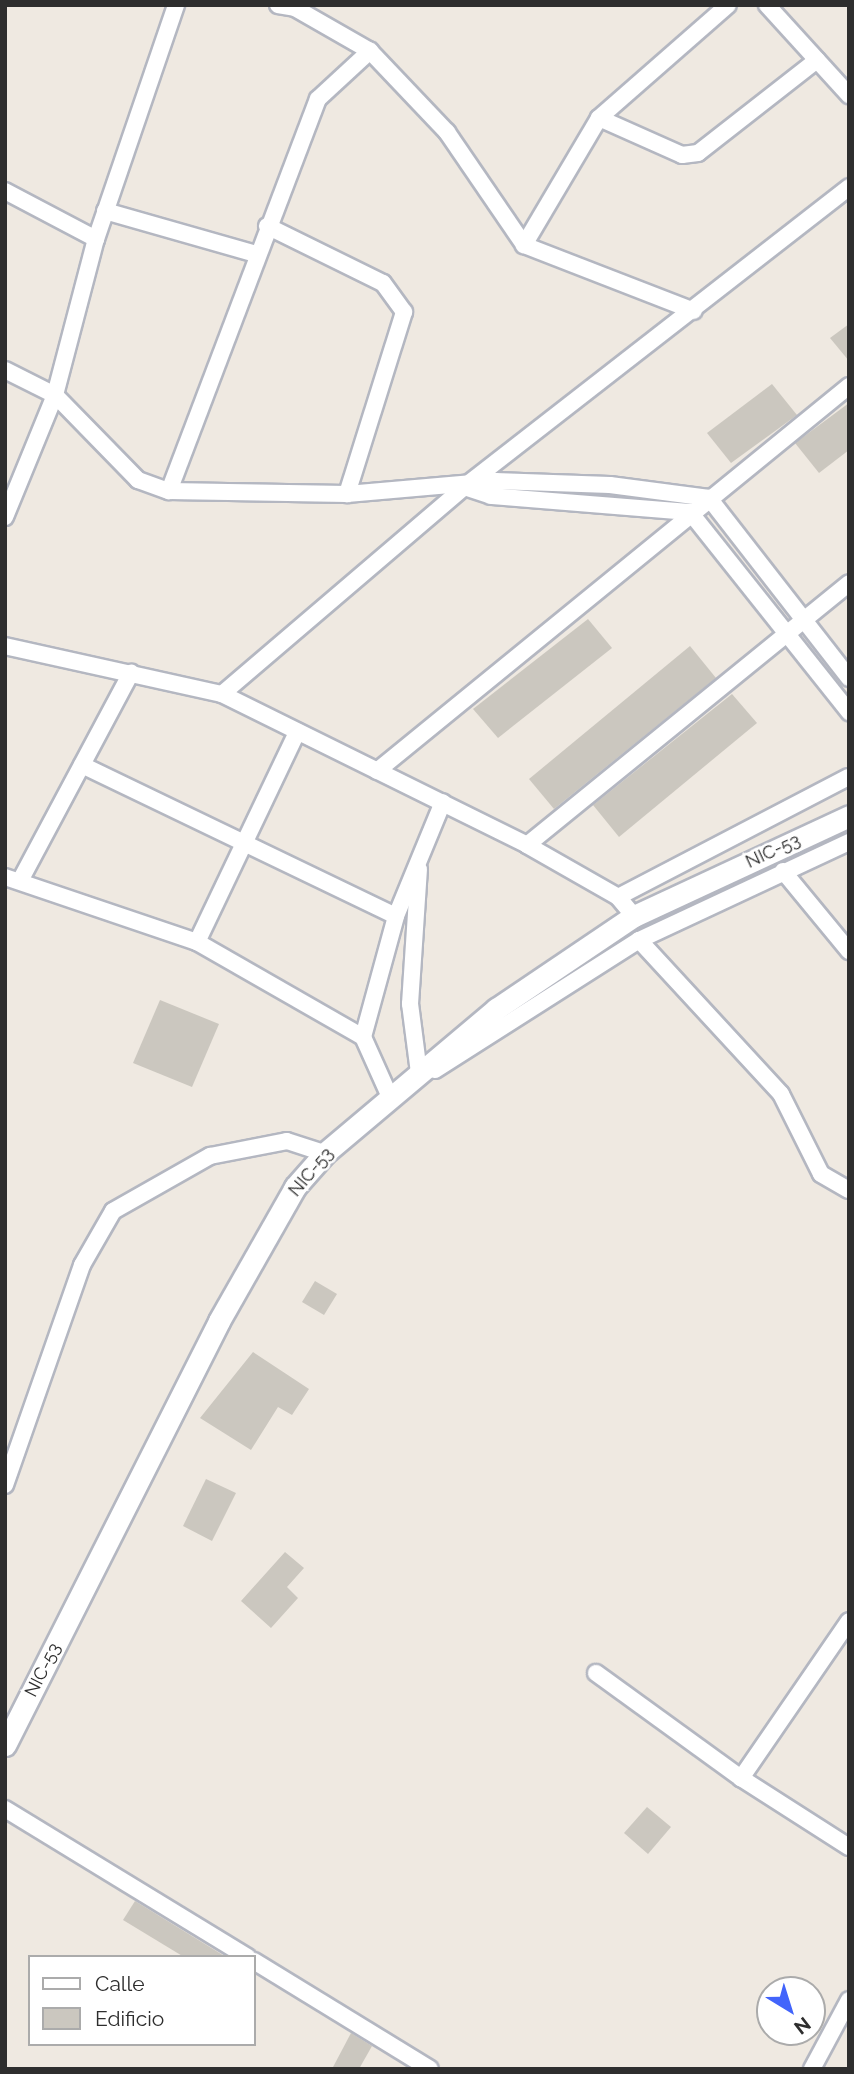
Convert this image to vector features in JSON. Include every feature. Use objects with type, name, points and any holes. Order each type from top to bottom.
[{"type":"main road","name":"NIC-53","points":[[5,1745],[219,1321],[295,1187],[325,1153],[495,1009],[634,916],[849,816]]},
{"type":"street","points":[[5,517],[55,396],[96,239],[176,5]]},
{"type":"street","points":[[278,5],[295,8],[370,51],[447,132],[524,245],[694,311]]},
{"type":"street","points":[[524,245],[599,118],[728,5]]},
{"type":"street","points":[[767,5],[849,95]]},
{"type":"street","points":[[169,491],[256,254],[318,99],[370,51]]},
{"type":"street","points":[[599,118],[682,155],[698,153],[817,60]]},
{"type":"street","points":[[222,694],[464,487],[694,311],[849,187]]},
{"type":"street","points":[[5,191],[96,239]]},
{"type":"street","points":[[106,211],[256,254]]},
{"type":"street","points":[[267,226],[383,283],[404,312],[347,494]]},
{"type":"street","points":[[5,370],[55,396],[138,480],[169,491],[347,494],[464,487],[495,481],[610,485],[709,498],[849,678]]},
{"type":"street","points":[[377,771],[691,512],[849,386]]},
{"type":"street","points":[[603,502],[610,485]]},
{"type":"street","points":[[464,487],[491,496],[603,502],[691,512],[849,712]]},
{"type":"street","points":[[527,845],[849,583]]},
{"type":"street","points":[[5,646],[222,694],[527,845],[618,897],[634,916]]},
{"type":"street","points":[[131,673],[82,765],[13,878],[197,942],[363,1037],[390,1097],[639,940],[849,842]]},
{"type":"street","points":[[197,942],[248,840],[297,732]]},
{"type":"street","points":[[82,765],[248,840],[396,916]]},
{"type":"street","points":[[618,897],[849,777]]},
{"type":"street","points":[[363,1037],[396,916],[443,802]]},
{"type":"street","points":[[419,1073],[411,1004],[420,858]]},
{"type":"street","points":[[783,871],[849,951]]},
{"type":"street","points":[[639,940],[781,1094],[821,1174],[849,1190]]},
{"type":"street","points":[[5,1485],[82,1265],[113,1211],[210,1156],[287,1141],[325,1153]]},
{"type":"street","points":[[741,1778],[849,1621]]},
{"type":"street","points":[[596,1673],[741,1778],[849,1846]]},
{"type":"street","points":[[5,1809],[244,1955]]},
{"type":"street","points":[[256,1962],[428,2068]]},
{"type":"street","points":[[813,2069],[849,2000]]},
{"type":"building","points":[[849,324],[849,361],[830,338]]},
{"type":"building","points":[[772,384],[797,415],[731,463],[707,433]]},
{"type":"building","points":[[849,403],[849,450],[819,473],[795,443]]},
{"type":"building","points":[[588,619],[612,648],[498,738],[473,709]]},
{"type":"building","points":[[690,646],[716,678],[554,809],[529,779]]},
{"type":"building","points":[[732,694],[757,723],[619,837],[593,805]]},
{"type":"building","points":[[160,1000],[219,1024],[192,1087],[133,1063]]},
{"type":"building","points":[[315,1281],[337,1294],[324,1315],[302,1302]]},
{"type":"building","points":[[253,1352],[309,1389],[292,1415],[278,1407],[251,1450],[200,1418]]},
{"type":"building","points":[[206,1479],[236,1493],[212,1541],[183,1526]]},
{"type":"building","points":[[285,1552],[304,1568],[287,1587],[298,1598],[271,1628],[241,1601]]},
{"type":"building","points":[[647,1807],[671,1827],[648,1854],[624,1833]]},
{"type":"building","points":[[135,1901],[223,1955],[181,1955],[123,1920]]},
{"type":"building","points":[[351,2033],[372,2046],[359,2069],[332,2069]]}]
